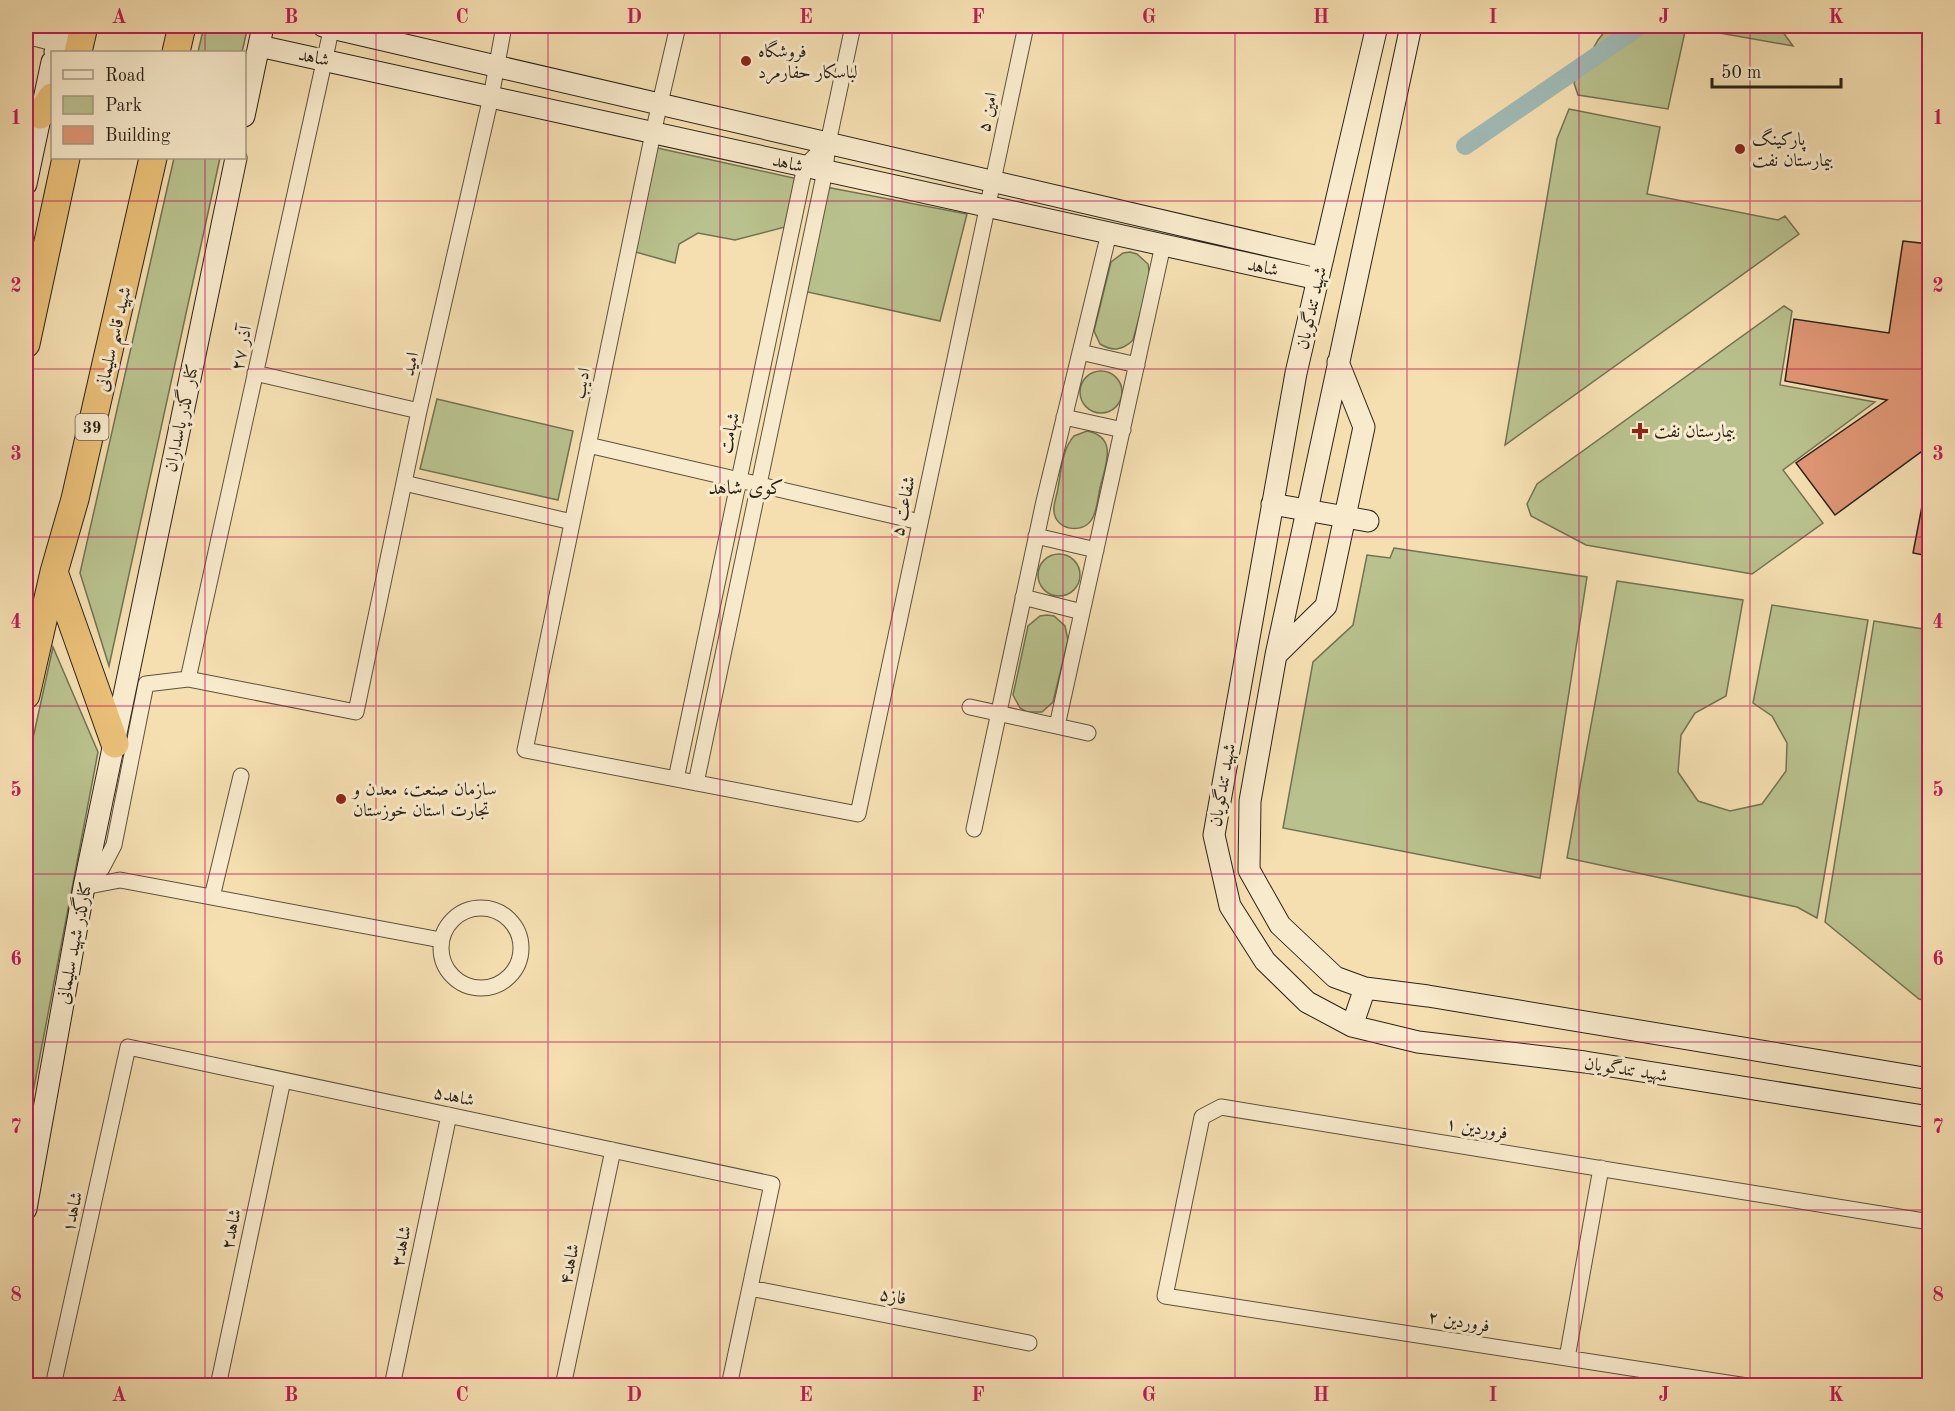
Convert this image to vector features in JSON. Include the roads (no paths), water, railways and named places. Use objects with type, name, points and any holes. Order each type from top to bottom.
[{"type":"highway","points":[[60,47],[84,26]]},
{"type":"highway","points":[[89,51],[95,26]]},
{"type":"highway","points":[[176,51],[182,26]]},
{"type":"highway","points":[[26,344],[66,159]]},
{"type":"highway","name":"شهید قاسم سلیمانی","points":[[26,694],[54,572],[75,499],[153,159]]},
{"type":"highway","points":[[54,572],[115,744]]},
{"type":"main road","name":"شاهد","points":[[329,26],[1323,258]]},
{"type":"main road","name":"شهید تندگویان","points":[[1377,26],[1296,373],[1220,798],[1214,835],[1233,912],[1265,961],[1307,1002],[1352,1026],[1418,1042],[1585,1062],[1929,1117]]},
{"type":"main road","name":"شهید تندگویان","points":[[1411,26],[1276,655],[1250,801],[1249,870],[1280,924],[1335,977],[1365,988],[1428,996],[1929,1079]]},
{"type":"main road","points":[[246,106],[261,35]]},
{"type":"main road","name":"شاهد","points":[[261,35],[324,60],[1318,279]]},
{"type":"main road","points":[[26,184],[51,85]]},
{"type":"main road","name":"کنار گذر پاسداران","points":[[127,678],[236,159]]},
{"type":"main road","points":[[1276,655],[1326,606],[1345,518],[1364,427],[1338,362]]},
{"type":"main road","points":[[1272,504],[1368,521]]},
{"type":"main road","name":"کنارگذر شهید سلیمانی","points":[[26,1209],[84,888],[127,678]]},
{"type":"main road","points":[[1220,798],[1250,801]]},
{"type":"main road","points":[[1352,1026],[1365,988]]},
{"type":"street","name":"آذر ۲۷","points":[[188,679],[324,60],[329,26]]},
{"type":"street","name":"امید","points":[[188,679],[356,712],[419,411],[491,97],[504,26]]},
{"type":"street","name":"ادیب","points":[[676,779],[525,750],[653,133],[678,26]]},
{"type":"street","points":[[676,779],[696,783],[759,484],[815,168],[828,143],[853,26]]},
{"type":"street","name":"امین ۵","points":[[987,206],[1026,26]]},
{"type":"street","points":[[26,36],[60,47]]},
{"type":"street","name":"شهامت","points":[[676,779],[739,480],[815,168]]},
{"type":"street","name":"شفاعت ۵","points":[[696,783],[858,814],[987,206]]},
{"type":"street","points":[[974,829],[1036,536],[1109,233]]},
{"type":"street","points":[[1057,726],[1163,245]]},
{"type":"street","points":[[1080,352],[1137,365]]},
{"type":"street","points":[[255,374],[419,411]]},
{"type":"street","points":[[1064,417],[1122,430]]},
{"type":"street","points":[[588,446],[920,522]]},
{"type":"street","points":[[404,483],[572,522]]},
{"type":"street","points":[[1036,536],[1096,550]]},
{"type":"street","points":[[1023,597],[1082,612]]},
{"type":"street","points":[[84,888],[102,868],[114,845],[146,684],[188,679]]},
{"type":"street","points":[[970,706],[1088,733]]},
{"type":"street","points":[[212,897],[242,776]]},
{"type":"street","points":[[84,888],[120,880],[441,940]]},
{"type":"street","points":[[491,909],[511,921],[521,941],[519,964],[504,982],[482,989],[460,983],[444,967],[441,940],[449,923],[468,910],[491,909]]},
{"type":"street","name":"شاهد۵","points":[[128,1047],[772,1184],[750,1288]]},
{"type":"street","name":"شاهد۱","points":[[53,1386],[128,1047]]},
{"type":"street","name":"شاهد۲","points":[[218,1386],[283,1080]]},
{"type":"street","name":"فروردین ۱","points":[[1164,1296],[1202,1117],[1221,1107],[1929,1222]]},
{"type":"street","name":"شاهد۳","points":[[392,1386],[449,1115]]},
{"type":"street","name":"شاهد۴","points":[[563,1386],[613,1150]]},
{"type":"street","points":[[1568,1358],[1601,1168]]},
{"type":"street","points":[[729,1386],[750,1288]]},
{"type":"street","name":"فاز۵","points":[[750,1288],[1029,1343]]},
{"type":"street","name":"فروردین ۲","points":[[1164,1296],[1747,1386]]},
{"type":"waterway","points":[[1465,146],[1640,26]]},
{"type":"place","name":"فروشگاه لباسکار حفارمرد","points":[[746,61]]},
{"type":"place","name":"پارکینگ بیمارستان نفت","points":[[1740,149]]},
{"type":"place","name":"بیمارستان نفت","points":[[1640,431]]},
{"type":"place","name":"سازمان صنعت، معدن و تجارت استان خوزستان","points":[[341,799]]},
{"type":"district","name":"کوی شاهد","points":[[746,487]]}]
